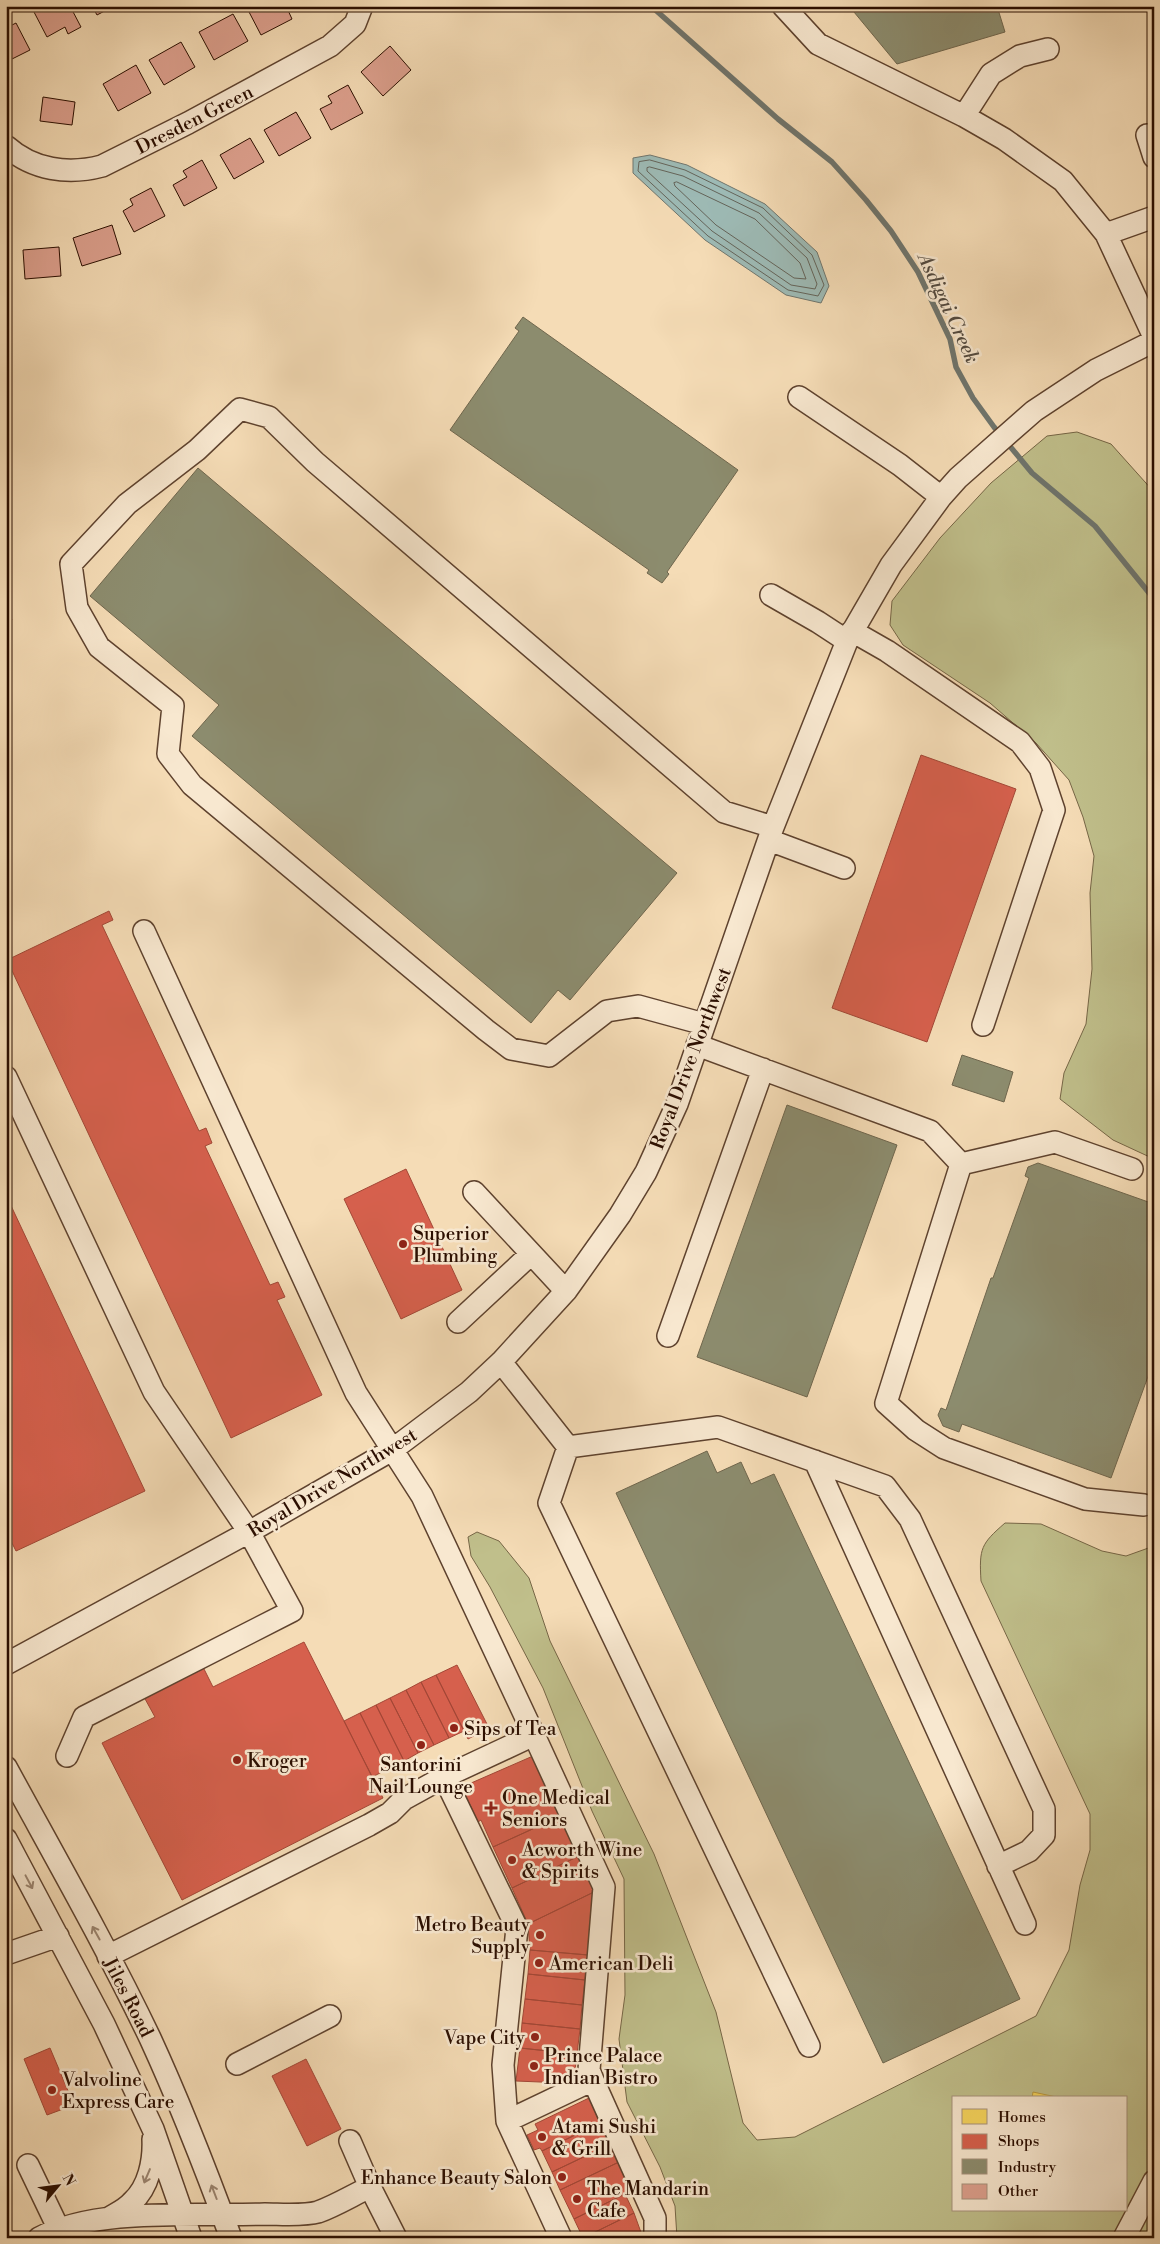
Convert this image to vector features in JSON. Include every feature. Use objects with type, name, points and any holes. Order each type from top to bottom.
[{"type":"street","name":"Dresden Green","points":[[6,146],[27,160],[43,167],[66,171],[87,170],[102,166],[188,123],[330,46],[355,24],[362,6]]},
{"type":"street","points":[[783,6],[818,44],[964,116],[1004,138],[1063,181],[1106,234],[1154,339]]},
{"type":"street","points":[[964,116],[991,74],[1020,56],[1048,49]]},
{"type":"street","points":[[1147,135],[1154,157]]},
{"type":"street","points":[[1106,234],[1154,217]]},
{"type":"street","name":"Royal Drive Northwest","points":[[6,1664],[249,1532],[392,1450],[469,1392],[501,1362],[566,1291],[620,1215],[646,1172],[677,1104],[771,833],[850,636],[890,565],[941,497],[958,478],[1034,411],[1096,370],[1154,339]]},
{"type":"street","points":[[799,397],[900,465],[941,497]]},
{"type":"street","points":[[704,1024],[638,1006],[607,1011],[549,1056],[511,1049],[192,785],[168,754],[173,706],[99,647],[77,608],[71,564],[127,504],[197,450],[240,409],[269,417],[315,462],[724,812],[844,868]]},
{"type":"street","points":[[771,595],[818,622],[887,651],[1020,742],[1040,768],[1054,810],[983,1025]]},
{"type":"street","points":[[144,931],[356,1393],[422,1496],[604,1887],[589,2070],[655,2218],[655,2238]]},
{"type":"street","points":[[696,1045],[930,1131],[961,1164]]},
{"type":"street","points":[[668,1336],[763,1069]]},
{"type":"street","points":[[6,1077],[154,1392],[249,1532],[292,1611],[84,1717],[67,1756]]},
{"type":"street","points":[[961,1164],[1055,1142],[1132,1169]]},
{"type":"street","points":[[961,1164],[886,1403],[916,1430],[944,1448],[1085,1499],[1144,1505]]},
{"type":"street","points":[[474,1192],[566,1291]]},
{"type":"street","points":[[458,1322],[531,1254]]},
{"type":"street","points":[[501,1362],[568,1447]]},
{"type":"street","points":[[568,1447],[718,1427],[885,1486],[910,1519],[1044,1809],[1044,1835],[1029,1851],[998,1866]]},
{"type":"street","points":[[568,1447],[549,1503],[809,2046]]},
{"type":"street","points":[[815,1461],[1025,1924]]},
{"type":"street","points":[[108,1956],[369,1825],[390,1813],[404,1800],[444,1777],[534,1735]]},
{"type":"street","name":"Jiles Road","points":[[6,1767],[108,1956],[150,2040],[223,2216],[230,2238]]},
{"type":"street","points":[[444,1777],[517,1928],[503,2065],[507,2121],[561,2238]]},
{"type":"street","name":"Jiles Road","points":[[6,1839],[104,2024],[153,2129],[191,2238]]},
{"type":"street","points":[[6,1954],[58,1936]]},
{"type":"street","points":[[236,2064],[330,2016]]},
{"type":"street","points":[[507,2121],[593,2080]]},
{"type":"street","points":[[108,2218],[133,2202],[148,2175],[154,2157],[153,2129]]},
{"type":"street","points":[[350,2140],[370,2187],[396,2238]]},
{"type":"street","points":[[28,2166],[60,2233]]},
{"type":"street","points":[[1124,2238],[1154,2181]]},
{"type":"street","points":[[39,2238],[108,2218],[317,2212],[370,2187]]},
{"type":"shaded area","points":[[1077,432],[1111,444],[1154,492],[1154,1159],[1113,1140],[1060,1099],[1064,1073],[1086,1024],[1092,969],[1090,893],[1094,856],[1083,817],[1069,780],[1036,743],[990,703],[903,645],[890,625],[892,601],[940,538],[991,483],[1047,436]]},
{"type":"shaded area","points":[[1005,1523],[1041,1524],[1102,1551],[1126,1556],[1154,1546],[1154,2238],[677,2238],[675,2206],[660,2167],[627,2102],[619,2039],[625,1995],[624,1879],[592,1811],[543,1688],[490,1587],[471,1556],[468,1537],[477,1532],[499,1541],[529,1578],[550,1641],[654,1854],[716,2012],[743,2123],[757,2140],[795,2137],[1036,2016],[1069,1950],[1080,1885],[1090,1850],[1090,1814],[981,1581],[981,1554],[991,1536]]},
{"type":"water","points":[[650,155],[687,165],[765,204],[817,252],[829,286],[821,303],[786,295],[705,240],[633,173],[633,158]]},
{"type":"building: Homes","points":[[1033,2092],[1052,2096],[1032,2096]]},
{"type":"building: Shops","points":[[6,606],[12,620],[6,622]]},
{"type":"building: Shops","points":[[921,755],[1016,789],[927,1042],[832,1008]]},
{"type":"building: Shops","points":[[109,911],[113,920],[102,925],[199,1131],[206,1128],[212,1143],[205,1146],[270,1285],[278,1282],[285,1297],[277,1300],[322,1395],[231,1438],[7,960]]},
{"type":"building: Shops","name":"Superior Plumbing","points":[[406,1169],[462,1290],[401,1319],[344,1199]]},
{"type":"building: Shops","points":[[6,1195],[145,1491],[16,1551],[6,1531]]},
{"type":"building: Shops","name":"Kroger","points":[[304,1642],[383,1798],[182,1900],[102,1743],[155,1717],[144,1697],[203,1667],[213,1687]]},
{"type":"building: Shops","points":[[457,1665],[489,1728],[468,1739],[436,1675]]},
{"type":"building: Shops","points":[[436,1675],[464,1731],[449,1738],[421,1682]]},
{"type":"building: Shops","points":[[421,1682],[449,1738],[434,1745],[406,1690]]},
{"type":"building: Shops","points":[[406,1690],[434,1745],[418,1753],[390,1698]]},
{"type":"building: Shops","points":[[390,1698],[418,1753],[404,1761],[376,1705]]},
{"type":"building: Shops","points":[[376,1705],[404,1761],[388,1769],[360,1713]]},
{"type":"building: Shops","points":[[360,1713],[388,1769],[372,1777],[344,1721]]},
{"type":"building: Shops","points":[[533,1756],[561,1816],[493,1847],[481,1820],[478,1822],[462,1787]]},
{"type":"building: Shops","points":[[561,1816],[579,1856],[512,1888],[493,1847]]},
{"type":"building: Shops","points":[[579,1856],[596,1891],[528,1924],[512,1888]]},
{"type":"building: Shops","points":[[596,1891],[588,1955],[530,1950],[528,1924]]},
{"type":"building: Shops","points":[[530,1950],[588,1955],[585,1980],[528,1974]]},
{"type":"building: Shops","points":[[528,1974],[585,1980],[582,2005],[525,1999]]},
{"type":"building: Shops","points":[[525,1999],[582,2005],[580,2029],[522,2023]]},
{"type":"building: Shops","points":[[522,2023],[580,2029],[577,2054],[520,2048]]},
{"type":"building: Shops","name":"Valvoline Express Care","points":[[50,2048],[74,2105],[47,2115],[24,2059]]},
{"type":"building: Shops","points":[[520,2048],[577,2054],[574,2078],[564,2083],[516,2081]]},
{"type":"building: Shops","points":[[306,2059],[341,2129],[307,2146],[272,2076]]},
{"type":"building: Shops","points":[[589,2098],[600,2123],[542,2151],[540,2148],[534,2150],[527,2135],[538,2130],[535,2124]]},
{"type":"building: Shops","points":[[600,2123],[611,2144],[552,2172],[542,2151]]},
{"type":"building: Shops","points":[[611,2144],[619,2162],[560,2190],[552,2172]]},
{"type":"building: Shops","points":[[619,2162],[633,2190],[574,2219],[560,2190]]},
{"type":"building: Shops","points":[[625,2194],[634,2213],[583,2238],[574,2219]]},
{"type":"building: Shops","points":[[634,2213],[643,2238],[583,2238]]},
{"type":"building: Industry","points":[[849,6],[997,6],[1005,32],[897,64]]},
{"type":"building: Industry","points":[[1147,6],[1154,6],[1154,28]]},
{"type":"building: Industry","points":[[523,317],[738,470],[667,572],[669,574],[662,583],[647,573],[649,570],[450,430],[519,331],[515,328]]},
{"type":"building: Industry","points":[[198,468],[677,873],[570,1000],[558,990],[531,1023],[192,736],[219,705],[90,596]]},
{"type":"building: Industry","points":[[962,1055],[1013,1072],[1004,1102],[952,1085]]},
{"type":"building: Industry","points":[[787,1105],[897,1145],[807,1397],[697,1357]]},
{"type":"building: Industry","points":[[1038,1163],[1154,1204],[1154,1360],[1111,1478],[962,1424],[959,1432],[943,1426],[938,1415],[941,1408],[946,1410],[991,1278],[993,1278],[1029,1178],[1025,1176],[1028,1167]]},
{"type":"building: Industry","points":[[707,1451],[717,1473],[741,1462],[751,1484],[774,1474],[1020,1999],[883,2063],[616,1493]]},
{"type":"building: Other","points":[[45,6],[70,6],[81,27],[68,34],[65,27],[47,37],[34,12]]},
{"type":"building: Other","points":[[92,6],[114,6],[97,15]]},
{"type":"building: Other","points":[[255,6],[286,6],[292,19],[261,35],[248,10]]},
{"type":"building: Other","points":[[233,14],[248,41],[214,60],[199,32]]},
{"type":"building: Other","points":[[16,23],[30,50],[6,62],[6,28]]},
{"type":"building: Other","points":[[181,42],[195,67],[164,85],[149,60]]},
{"type":"building: Other","points":[[390,46],[411,70],[383,96],[361,72]]},
{"type":"building: Other","points":[[136,65],[151,93],[118,111],[103,84]]},
{"type":"building: Other","points":[[348,85],[363,113],[331,130],[320,109],[332,103],[328,96]]},
{"type":"building: Other","points":[[43,97],[75,102],[72,125],[40,121]]},
{"type":"building: Other","points":[[296,112],[311,138],[279,156],[264,130]]},
{"type":"building: Other","points":[[250,138],[264,162],[234,179],[220,155]]},
{"type":"building: Other","points":[[202,160],[217,188],[184,206],[173,185],[187,177],[183,171]]},
{"type":"building: Other","points":[[151,188],[165,216],[134,232],[123,211],[133,205],[130,199]]},
{"type":"building: Other","points":[[112,225],[121,254],[82,266],[73,238]]},
{"type":"building: Other","points":[[59,247],[61,276],[25,279],[23,250]]},
{"type":"waterway","name":"Asdigai Creek","points":[[651,6],[778,119],[832,162],[866,200],[891,231],[918,272],[950,339],[956,367],[973,398],[1032,473],[1095,526],[1154,599]]},
{"type":"place","name":"Superior Plumbing","points":[[403,1244]]},
{"type":"place","name":"Sips of Tea","points":[[454,1728]]},
{"type":"place","name":"Santorini Nail Lounge","points":[[421,1745]]},
{"type":"place","name":"Kroger","points":[[237,1760]]},
{"type":"place","name":"One Medical Seniors","points":[[491,1808]]},
{"type":"place","name":"Acworth Wine & Spirits","points":[[512,1860]]},
{"type":"place","name":"Metro Beauty Supply","points":[[540,1935]]},
{"type":"place","name":"American Deli","points":[[539,1963]]},
{"type":"place","name":"Vape City","points":[[535,2037]]},
{"type":"place","name":"Prince Palace Indian Bistro","points":[[534,2066]]},
{"type":"place","name":"Valvoline Express Care","points":[[52,2090]]},
{"type":"place","name":"Atami Sushi & Grill","points":[[542,2137]]},
{"type":"place","name":"Enhance Beauty Salon","points":[[562,2177]]},
{"type":"place","name":"The Mandarin Cafe","points":[[577,2199]]}]
